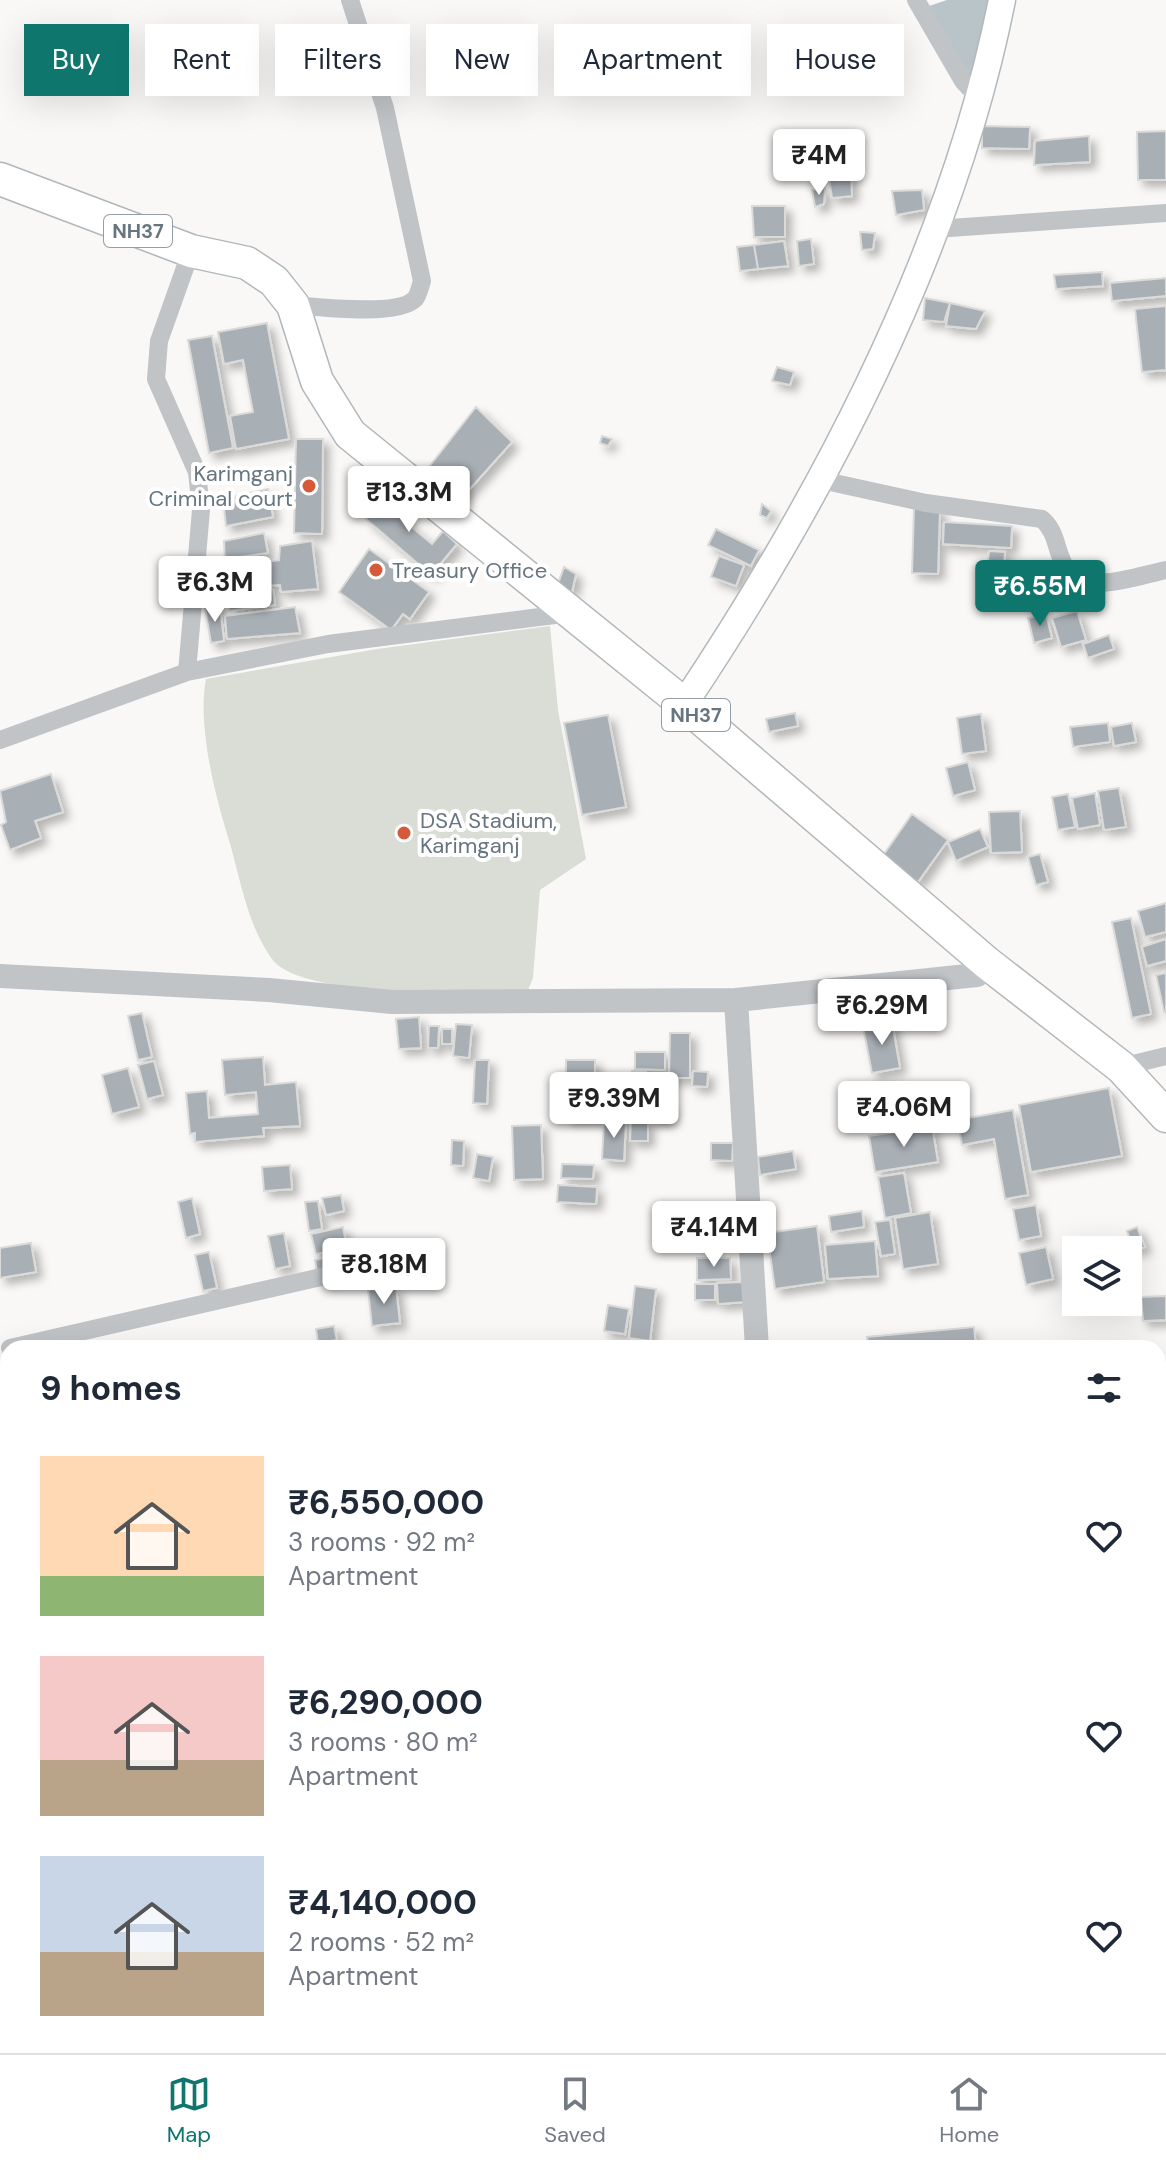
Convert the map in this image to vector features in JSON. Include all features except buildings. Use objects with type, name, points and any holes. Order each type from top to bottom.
[{"type":"highway","name":"NH37","points":[[0,179],[191,251],[247,263],[274,281],[293,305],[317,381],[350,434],[684,704],[987,963],[1121,1067],[1166,1116]]},
{"type":"main road","points":[[684,704],[821,480],[935,229],[978,97],[1002,0]]},
{"type":"street","points":[[293,305],[384,308],[407,304],[417,297],[422,281],[385,108],[350,0]]},
{"type":"street","points":[[916,0],[963,81],[978,97]]},
{"type":"street","points":[[935,229],[1166,213]]},
{"type":"street","points":[[187,672],[201,510],[197,472],[156,379],[159,341],[191,251]]},
{"type":"street","points":[[821,480],[926,503],[1042,519],[1053,529],[1066,569],[1078,581],[1099,583],[1166,570]]},
{"type":"street","points":[[0,740],[187,672],[328,644],[571,613]]},
{"type":"street","points":[[0,976],[269,990],[392,1002],[736,1000],[977,975],[987,963]]},
{"type":"street","points":[[736,1000],[757,1340]]},
{"type":"street","points":[[1121,1067],[1166,1056]]},
{"type":"street","points":[[44,1340],[343,1272]]},
{"type":"shaded area","points":[[947,0],[996,0],[974,85],[926,7]]},
{"type":"shaded area","name":"DSA Stadium, Karimganj","points":[[550,626],[558,710],[586,859],[540,890],[533,978],[526,995],[352,987],[289,972],[272,959],[251,917],[213,782],[204,717],[206,679],[377,649]]},
{"type":"place","name":"Karimganj Criminal court","points":[[309,486]]},
{"type":"place","name":"Treasury Office","points":[[376,570]]},
{"type":"place","name":"DSA Stadium, Karimganj","points":[[404,833]]}]
